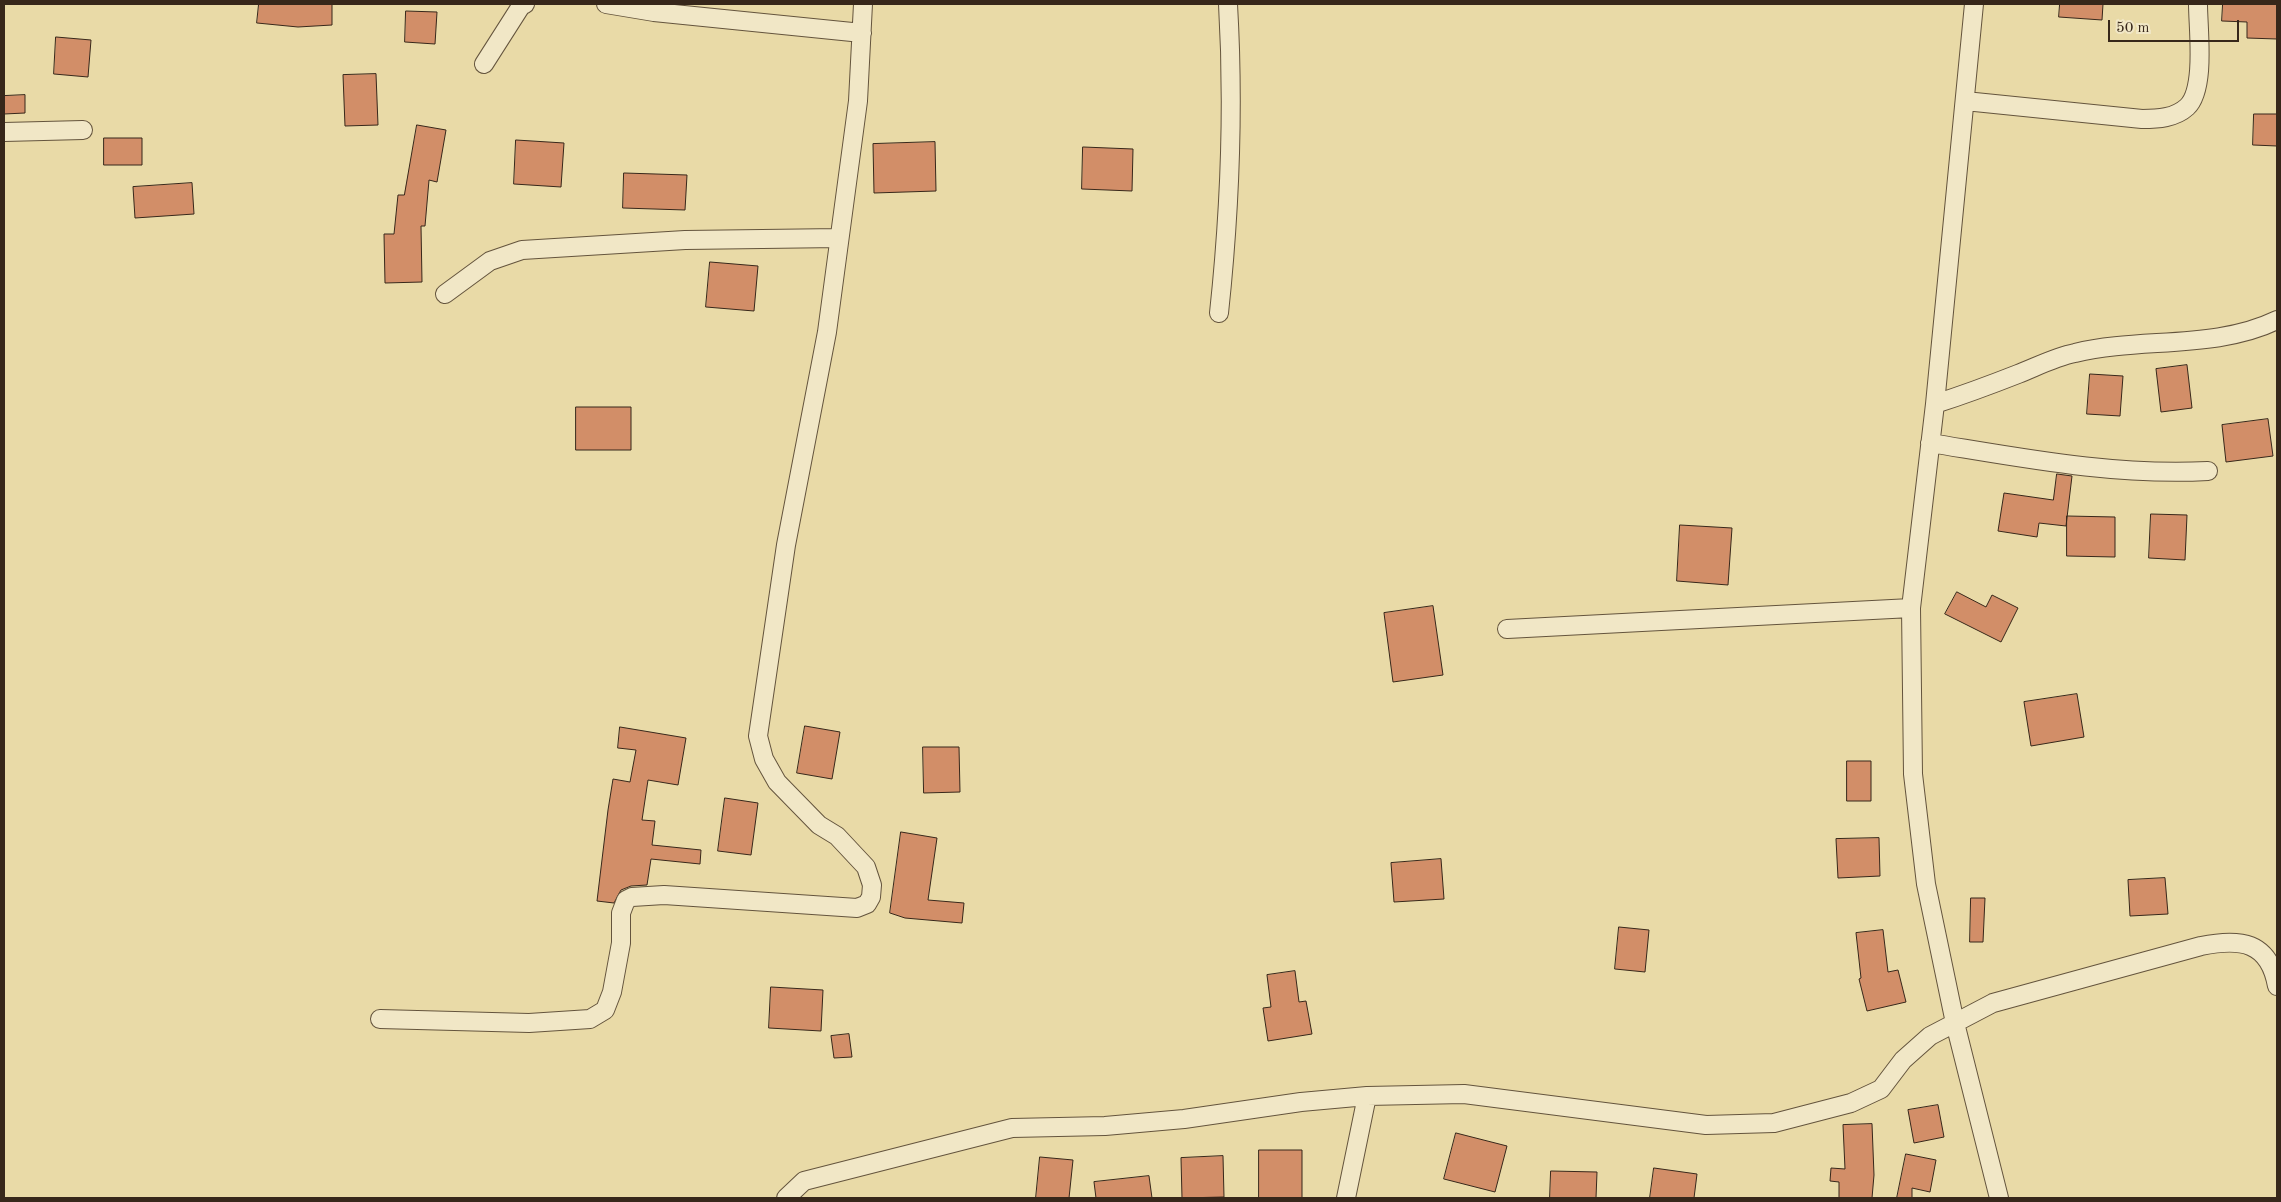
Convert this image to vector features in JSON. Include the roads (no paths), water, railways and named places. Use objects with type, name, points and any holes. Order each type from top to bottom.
[{"type":"street","points":[[484,64],[521,6],[525,4]]},
{"type":"street","points":[[606,4],[654,12],[862,33]]},
{"type":"street","points":[[380,1019],[529,1023],[590,1019],[605,1010],[612,992],[621,943],[621,913],[626,900],[632,896],[664,895],[856,908],[867,904],[871,897],[872,884],[866,867],[837,836],[819,825],[777,782],[764,759],[758,736],[786,545],[828,332],[858,101],[863,4]]},
{"type":"street","points":[[1219,313],[1230,178],[1231,56],[1228,4]]},
{"type":"street","points":[[1974,4],[1935,404],[1911,608],[1913,774],[1926,884],[1955,1022],[1999,1198]]},
{"type":"street","points":[[1965,101],[2142,119],[2160,119],[2175,114],[2188,106],[2194,95],[2198,78],[2198,4]]},
{"type":"street","points":[[4,132],[83,130]]},
{"type":"street","points":[[445,294],[490,261],[522,250],[684,240],[839,238]]},
{"type":"street","points":[[1935,404],[1978,390],[2073,353],[2097,348],[2220,336],[2248,330],[2277,320]]},
{"type":"street","points":[[1930,443],[2113,470],[2170,473],[2208,470]]},
{"type":"street","points":[[1507,629],[1911,608]]},
{"type":"street","points":[[786,1198],[804,1181],[1012,1128],[1105,1126],[1184,1119],[1301,1102],[1367,1096],[1464,1094],[1706,1125],[1774,1123],[1851,1103],[1881,1089],[1903,1060],[1930,1036],[1993,1003],[2221,942],[2250,945],[2262,953],[2274,969],[2277,986]]},
{"type":"street","points":[[1346,1198],[1367,1096]]}]
